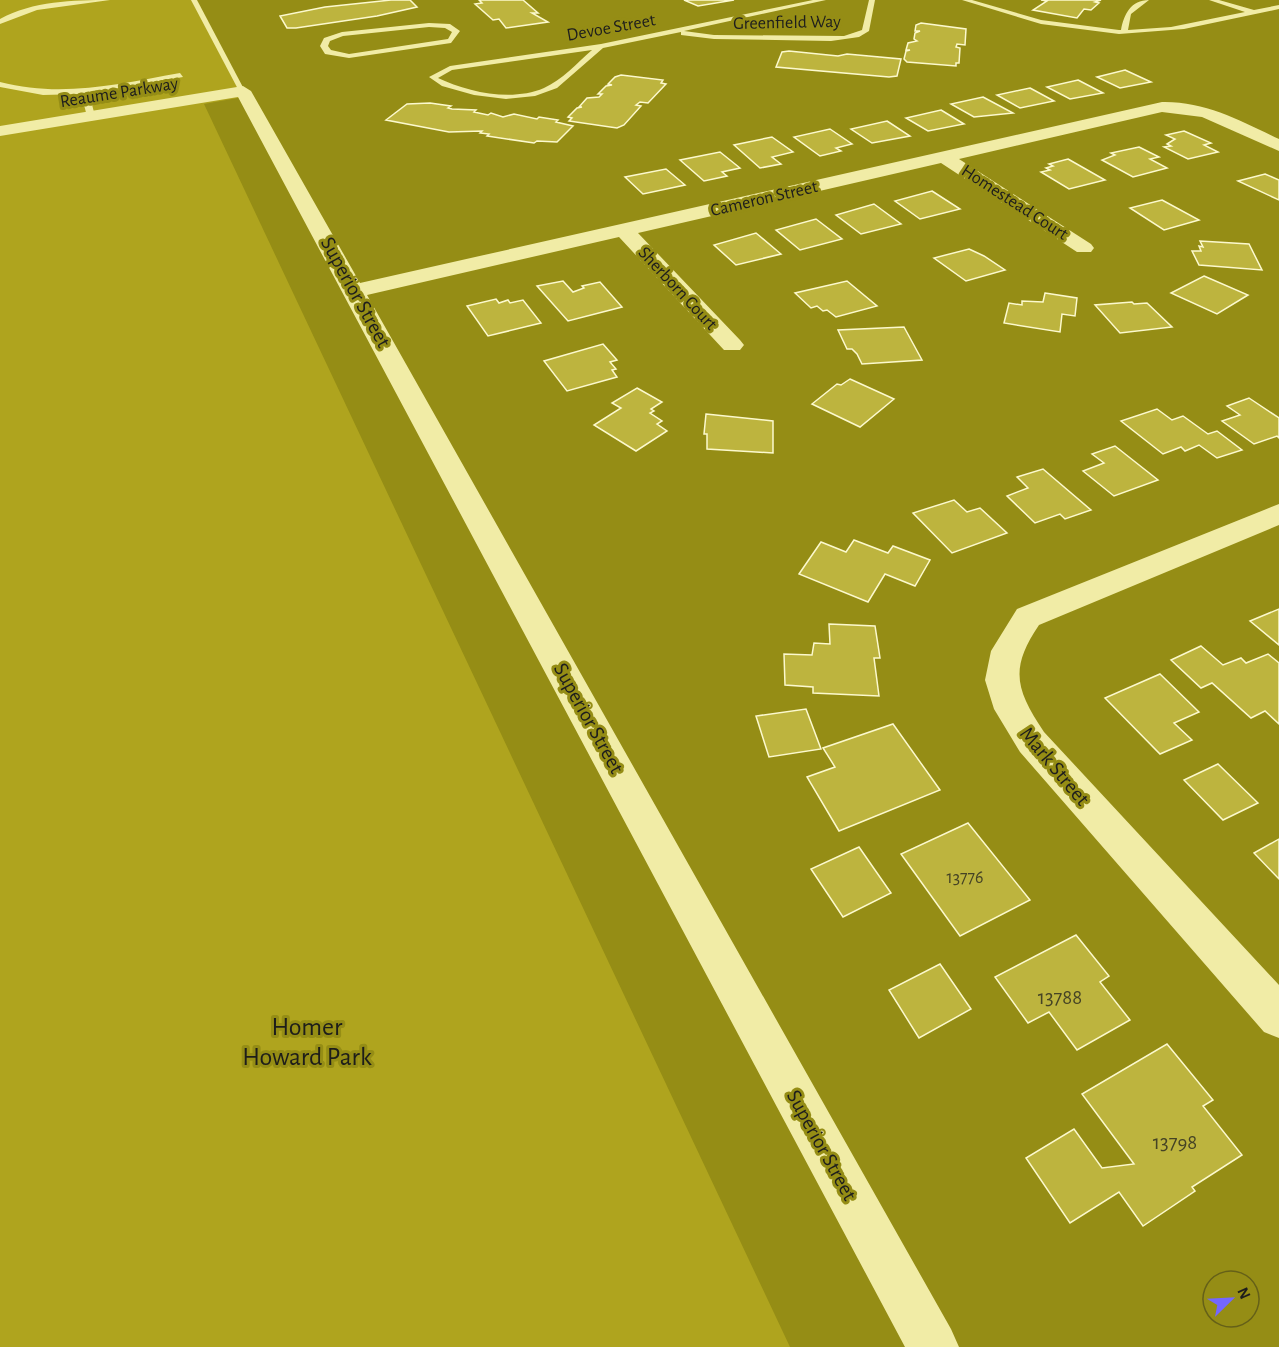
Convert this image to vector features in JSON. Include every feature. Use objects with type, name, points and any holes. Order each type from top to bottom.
[{"type":"street","name":"Reaume Parkway","points":[[0,131],[243,91]]},
{"type":"street","name":"Superior Street","points":[[243,91],[355,291],[933,1347]]},
{"type":"street","name":"Cameron Street","points":[[355,291],[1133,113],[1173,106],[1212,115],[1279,146]]},
{"type":"street","name":"Homestead Court","points":[[944,157],[1084,248]]},
{"type":"street","name":"Sherborn Court","points":[[624,230],[732,345]]},
{"type":"street","name":"Mark Street","points":[[1279,514],[1028,617],[1014,635],[1002,658],[1003,690],[1013,716],[1032,742],[1279,1017]]},
{"type":"lane","points":[[0,22],[9,15],[107,0]]},
{"type":"lane","points":[[194,0],[243,91]]},
{"type":"lane","points":[[782,0],[792,6]]},
{"type":"lane","name":"Devoe Street","points":[[601,46],[549,89],[536,94],[507,96],[457,89],[434,79],[440,72],[473,64],[601,46],[823,0]]},
{"type":"lane","name":"Greenfield Way","points":[[677,31],[701,37],[727,38],[848,37],[865,30],[872,0]]},
{"type":"lane","points":[[965,0],[1057,26],[1124,32],[1171,29],[1279,7]]},
{"type":"lane","points":[[984,6],[994,0]]},
{"type":"lane","points":[[1124,32],[1128,13],[1146,0]]},
{"type":"lane","points":[[1212,0],[1252,12]]},
{"type":"lane","points":[[419,25],[447,26],[456,31],[451,41],[350,56],[328,52],[324,46],[327,40],[342,34],[419,25]]},
{"type":"lane","points":[[451,41],[458,48]]},
{"type":"lane","points":[[465,56],[473,64]]},
{"type":"lane","points":[[0,84],[12,89],[45,93],[84,90],[180,75]]},
{"type":"lane","points":[[84,90],[91,116]]},
{"type":"green space","name":"Homer Howard Park","points":[[0,0],[192,0],[243,97],[204,104],[790,1347],[0,1347]]},
{"type":"building","points":[[410,0],[417,7],[377,16],[296,28],[287,28],[280,16],[325,7]]},
{"type":"building","points":[[479,0],[523,0],[538,13],[532,13],[548,22],[506,28],[499,19],[493,20],[475,4],[482,3]]},
{"type":"building","points":[[684,0],[734,0],[698,6]]},
{"type":"building","points":[[1041,0],[1101,0],[1095,2],[1099,3],[1091,10],[1084,9],[1077,18],[1033,10],[1047,1]]},
{"type":"building","points":[[921,23],[966,29],[965,45],[957,44],[956,47],[960,48],[959,63],[956,63],[956,66],[907,62],[904,59],[906,51],[910,50],[906,50],[908,43],[917,41],[914,39],[915,33],[920,31],[915,31],[916,25]]},
{"type":"building","points":[[782,52],[901,59],[897,76],[889,77],[776,67]]},
{"type":"building","points":[[1125,70],[1151,82],[1120,88],[1097,77]]},
{"type":"building","points":[[621,75],[663,80],[661,83],[666,84],[648,103],[640,102],[636,105],[641,106],[624,125],[617,128],[569,121],[572,118],[568,117],[577,108],[582,107],[579,107],[587,98],[599,97],[602,94],[598,94],[606,86],[612,85],[608,84],[615,77]]},
{"type":"building","points":[[1078,80],[1103,93],[1070,99],[1047,87]]},
{"type":"building","points":[[1030,88],[1054,101],[1020,108],[997,95]]},
{"type":"building","points":[[983,97],[1013,113],[974,117],[951,104]]},
{"type":"building","points":[[430,103],[503,117],[514,114],[537,119],[539,117],[558,120],[556,122],[573,126],[557,142],[537,141],[534,143],[487,136],[489,134],[480,133],[482,131],[449,132],[386,120],[407,104]]},
{"type":"building","points":[[941,110],[964,124],[928,131],[906,118]]},
{"type":"building","points":[[887,121],[910,136],[872,143],[851,129]]},
{"type":"building","points":[[830,129],[852,144],[836,148],[841,151],[820,156],[794,137]]},
{"type":"building","points":[[1184,131],[1211,143],[1204,145],[1218,152],[1188,159],[1164,147],[1171,146],[1167,144],[1175,139],[1166,135]]},
{"type":"building","points":[[772,137],[793,152],[772,157],[781,164],[760,168],[734,145]]},
{"type":"building","points":[[1139,147],[1159,157],[1150,159],[1167,168],[1133,177],[1102,160],[1115,155],[1111,153]]},
{"type":"building","points":[[720,152],[740,168],[722,172],[727,176],[704,181],[680,160]]},
{"type":"building","points":[[1068,159],[1105,180],[1069,189],[1041,172],[1050,170],[1046,168],[1053,166],[1049,164]]},
{"type":"building","points":[[666,169],[685,185],[643,194],[625,177]]},
{"type":"building","points":[[1265,174],[1279,180],[1279,200],[1238,181]]},
{"type":"building","points":[[932,191],[960,209],[920,219],[895,201]]},
{"type":"building","points":[[1162,200],[1199,220],[1164,230],[1130,208]]},
{"type":"building","points":[[874,204],[901,224],[861,234],[836,215]]},
{"type":"building","points":[[816,219],[842,239],[800,250],[776,230]]},
{"type":"building","points":[[756,233],[781,254],[736,265],[714,245]]},
{"type":"building","points":[[1200,241],[1249,244],[1262,270],[1199,265],[1192,251],[1201,251],[1199,246],[1203,247]]},
{"type":"building","points":[[969,249],[1005,270],[966,281],[934,258]]},
{"type":"building","points":[[1204,276],[1248,295],[1217,314],[1171,293]]},
{"type":"building","points":[[563,281],[573,292],[584,288],[582,286],[600,282],[622,307],[568,321],[537,286]]},
{"type":"building","points":[[847,281],[877,306],[836,317],[817,306],[811,308],[795,293]]},
{"type":"building","points":[[1045,293],[1077,298],[1075,316],[1062,314],[1060,332],[1004,323],[1009,303],[1022,305],[1022,301],[1043,302]]},
{"type":"building","points":[[496,299],[499,303],[508,300],[510,303],[523,300],[541,323],[488,336],[467,306]]},
{"type":"building","points":[[1132,302],[1134,304],[1147,303],[1172,327],[1120,333],[1095,305]]},
{"type":"building","points":[[904,327],[922,360],[862,364],[852,349],[847,349],[838,330]]},
{"type":"building","points":[[603,344],[617,360],[610,362],[616,369],[612,370],[617,377],[567,391],[544,361]]},
{"type":"building","points":[[850,379],[894,399],[860,427],[812,404],[837,384],[841,385]]},
{"type":"building","points":[[637,388],[662,402],[651,409],[654,411],[650,413],[662,421],[657,424],[667,431],[636,451],[594,425],[621,408],[612,403]]},
{"type":"building","points":[[1249,398],[1279,418],[1279,438],[1277,436],[1254,444],[1222,421],[1240,415],[1227,406]]},
{"type":"building","points":[[1157,409],[1172,420],[1183,416],[1208,434],[1217,431],[1242,450],[1217,458],[1199,445],[1185,451],[1181,447],[1163,454],[1121,421]]},
{"type":"building","points":[[706,414],[773,421],[773,453],[707,449],[707,434],[704,434]]},
{"type":"building","points":[[1115,446],[1158,480],[1114,496],[1083,471],[1104,463],[1092,454]]},
{"type":"building","points":[[1043,469],[1091,510],[1065,519],[1060,514],[1035,523],[1007,496],[1028,488],[1017,477]]},
{"type":"building","points":[[954,500],[967,512],[980,508],[1007,533],[952,553],[913,513]]},
{"type":"building","points":[[854,540],[888,553],[893,546],[930,560],[915,586],[885,574],[868,602],[799,574],[821,542],[846,552]]},
{"type":"building","points":[[1279,609],[1279,645],[1250,621]]},
{"type":"building","points":[[829,624],[875,626],[880,658],[874,658],[879,696],[813,693],[813,687],[785,685],[784,654],[812,655],[814,643],[830,644]]},
{"type":"building","points":[[1201,646],[1223,665],[1241,658],[1246,663],[1268,654],[1279,663],[1279,724],[1265,711],[1251,718],[1212,683],[1201,688],[1171,660]]},
{"type":"building","points":[[1160,674],[1199,712],[1174,723],[1192,740],[1160,754],[1105,698]]},
{"type":"building","points":[[806,709],[821,749],[769,757],[756,716]]},
{"type":"building","points":[[893,724],[940,790],[839,831],[807,777],[835,767],[823,748]]},
{"type":"building","points":[[1218,764],[1258,803],[1223,820],[1184,780]]},
{"type":"building","points":[[968,823],[1030,900],[960,936],[901,854]]},
{"type":"building","points":[[1279,839],[1279,879],[1254,853]]},
{"type":"building","points":[[859,847],[891,893],[843,917],[811,869]]},
{"type":"building","points":[[1076,935],[1109,976],[1100,982],[1130,1020],[1077,1050],[1049,1012],[1028,1023],[995,977]]},
{"type":"building","points":[[940,964],[971,1009],[919,1038],[889,990]]},
{"type":"building","points":[[1167,1044],[1213,1100],[1203,1106],[1242,1155],[1192,1187],[1195,1191],[1143,1226],[1119,1192],[1070,1223],[1026,1158],[1074,1129],[1102,1168],[1134,1164],[1082,1094]]}]
